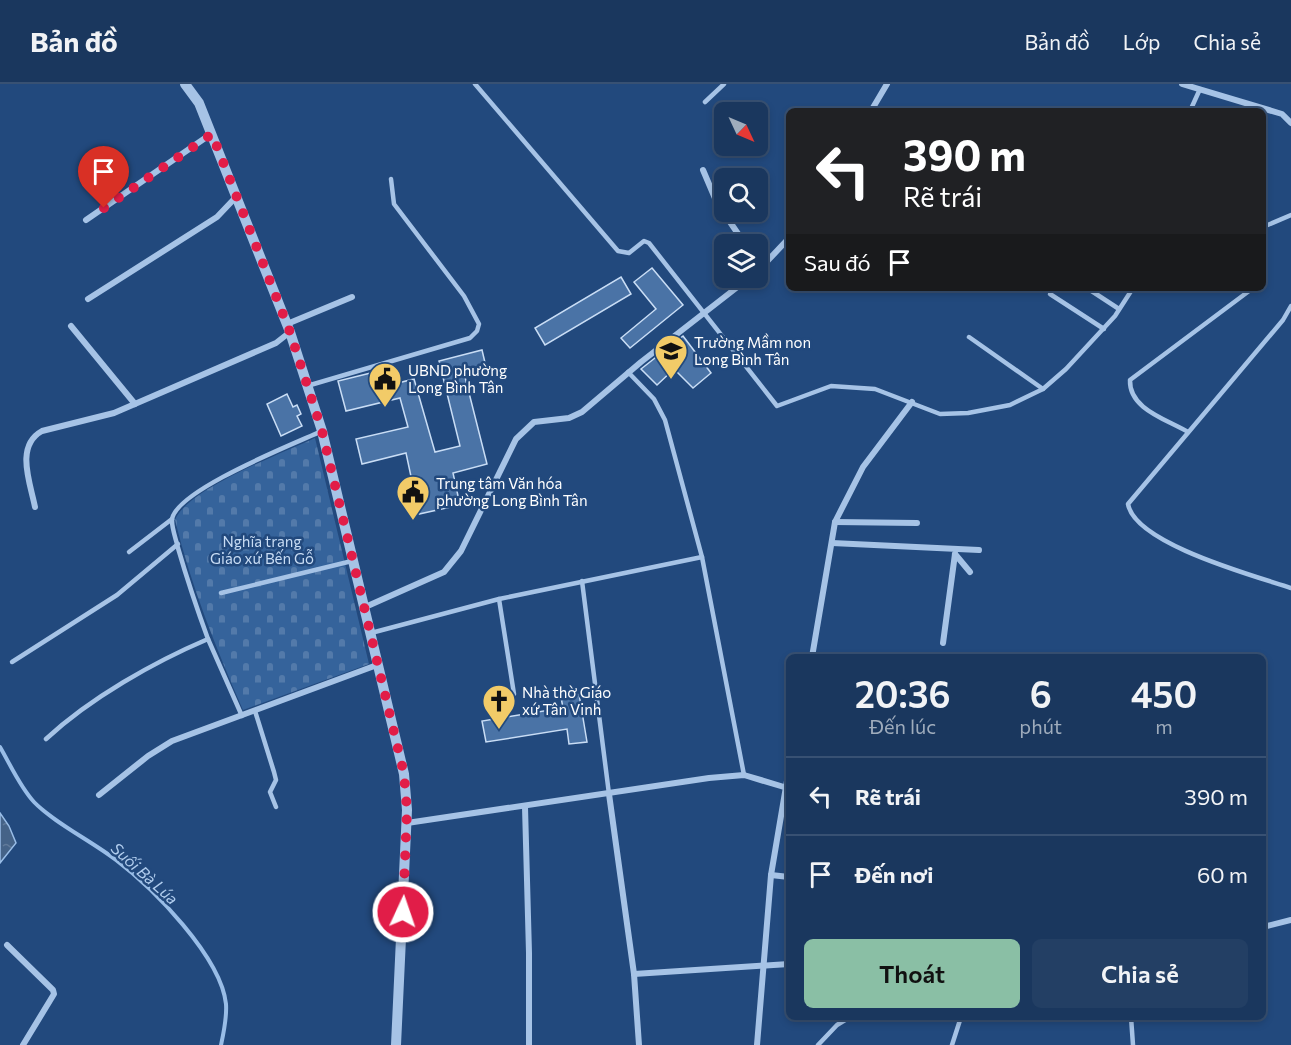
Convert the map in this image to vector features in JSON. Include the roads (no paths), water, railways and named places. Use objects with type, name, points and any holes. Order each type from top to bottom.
[{"type":"street","points":[[185,84],[199,103],[212,134],[288,328],[322,431],[404,774],[407,823],[396,1045]]},
{"type":"street","points":[[873,108],[886,84]]},
{"type":"street","points":[[1182,84],[1262,108]]},
{"type":"street","points":[[1266,109],[1282,114],[1291,123]]},
{"type":"street","points":[[86,220],[212,134]]},
{"type":"street","points":[[703,170],[717,203],[738,234]]},
{"type":"street","points":[[88,299],[217,217],[236,197]]},
{"type":"street","points":[[768,260],[786,241]]},
{"type":"street","points":[[363,608],[444,572],[461,551],[516,439],[534,422],[569,418],[582,412],[628,372],[736,288]]},
{"type":"street","points":[[34,507],[26,454],[27,444],[34,435],[114,413],[276,343],[288,328],[352,297]]},
{"type":"street","points":[[71,326],[135,404]]},
{"type":"street","points":[[813,654],[835,522],[863,467],[912,402]]},
{"type":"street","points":[[835,522],[917,523]]},
{"type":"street","points":[[832,543],[953,551],[978,550]]},
{"type":"street","points":[[953,551],[970,572]]},
{"type":"street","points":[[943,643],[953,551]]},
{"type":"street","points":[[99,795],[148,756],[172,741],[377,666]]},
{"type":"street","points":[[407,823],[744,775],[784,787]]},
{"type":"street","points":[[757,1045],[771,876],[786,780]]},
{"type":"street","points":[[609,794],[634,974],[639,1045]]},
{"type":"street","points":[[525,807],[529,1045]]},
{"type":"street","points":[[771,876],[786,878]]},
{"type":"street","points":[[1266,926],[1291,920]]},
{"type":"street","points":[[7,945],[53,990],[54,994],[23,1045]]},
{"type":"street","points":[[634,974],[786,964]]},
{"type":"lane","points":[[475,84],[618,251],[629,253],[644,241],[649,243],[777,406],[831,386],[875,389],[939,414],[1010,405],[1043,389],[1066,369],[1104,329],[1131,291]]},
{"type":"lane","points":[[705,102],[724,84]]},
{"type":"lane","points":[[1191,108],[1200,89]]},
{"type":"lane","points":[[307,386],[443,348],[470,338],[477,331],[479,324],[464,296],[394,204],[391,179]]},
{"type":"lane","points":[[1266,226],[1291,215]]},
{"type":"lane","points":[[1092,291],[1119,309]]},
{"type":"lane","points":[[1188,432],[1136,403],[1130,393],[1130,380],[1249,291]]},
{"type":"lane","points":[[1050,294],[1104,329]]},
{"type":"lane","points":[[1291,306],[1283,320],[1128,504],[1130,512],[1177,549],[1291,588]]},
{"type":"lane","points":[[969,337],[1043,389]]},
{"type":"lane","points":[[628,372],[654,399],[665,420],[702,557],[744,775]]},
{"type":"lane","points":[[129,552],[172,519],[176,509],[183,502],[224,476],[322,431]]},
{"type":"lane","points":[[172,519],[188,584],[208,639],[242,716]]},
{"type":"lane","points":[[12,662],[117,595],[178,544]]},
{"type":"lane","points":[[370,633],[499,599],[702,557]]},
{"type":"lane","points":[[221,593],[352,561]]},
{"type":"lane","points":[[582,581],[609,794]]},
{"type":"lane","points":[[499,599],[514,694]]},
{"type":"lane","points":[[46,739],[117,686],[177,652],[208,639]]},
{"type":"lane","points":[[255,711],[276,780],[270,792],[276,807]]},
{"type":"lane","points":[[818,1045],[837,1025],[845,1020]]},
{"type":"lane","points":[[952,1045],[960,1020]]},
{"type":"lane","points":[[1131,1020],[1133,1045]]},
{"type":"water","points":[[0,813],[9,826],[16,843],[0,863]]},
{"type":"waterway","name":"Suối Bà Lúa","points":[[0,747],[34,802],[131,872],[166,905],[199,945],[221,985],[226,1004],[226,1019],[221,1045]]},
{"type":"place","name":"Trường Mầm non Long Bình Tân","points":[[671,380]]},
{"type":"place","name":"UBND phường Long Bình Tân","points":[[385,408]]},
{"type":"place","name":"Trung tâm Văn hóa phường Long Bình Tân","points":[[413,521]]},
{"type":"place","name":"Nhà thờ Giáo xứ Tân Vinh","points":[[499,730]]},
{"type":"park label","name":"Nghĩa trang Giáo xứ Bến Gỗ","points":[[262,550]]}]
